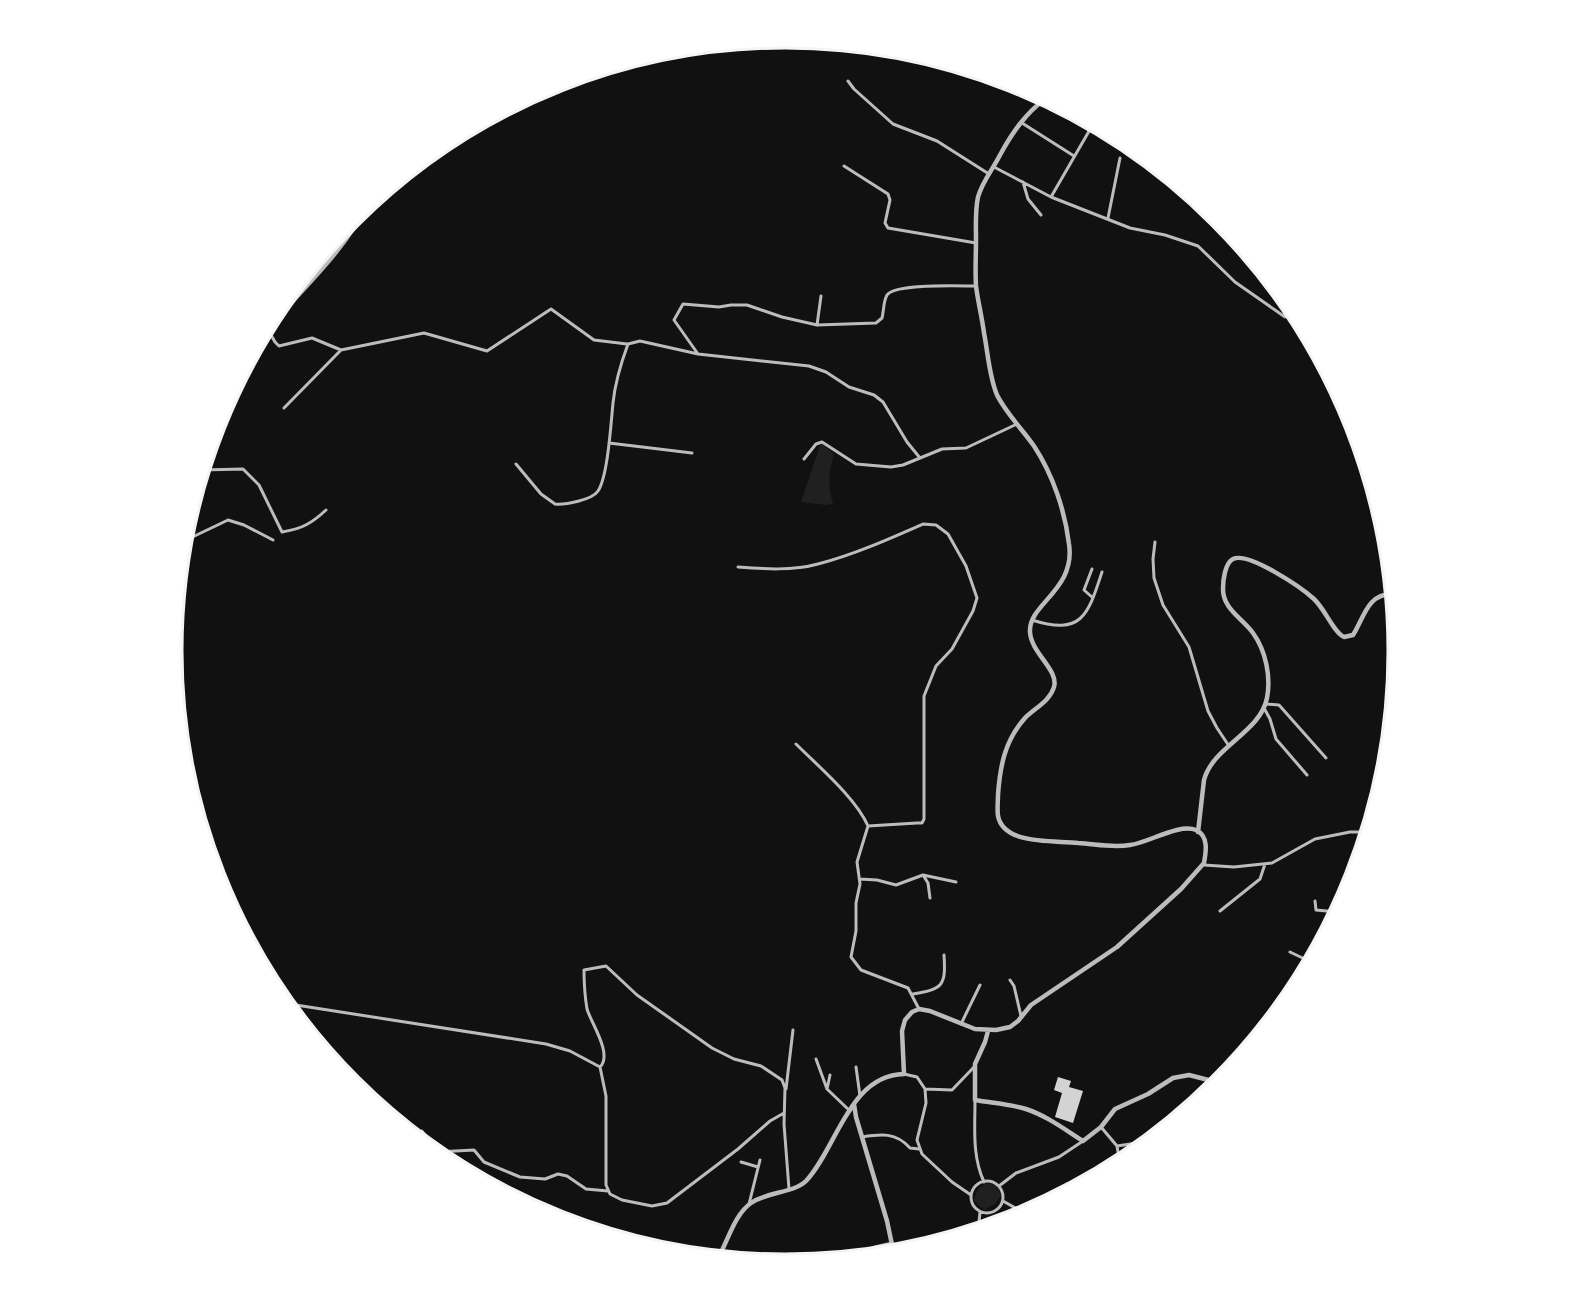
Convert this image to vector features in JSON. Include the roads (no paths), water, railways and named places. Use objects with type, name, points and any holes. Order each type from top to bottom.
[{"type":"street","points":[[848,81],[893,124],[937,141],[989,174]]},
{"type":"street","points":[[904,1074],[903,1028],[908,1015],[919,1009],[932,1011],[975,1029],[988,1031],[1010,1027],[1031,1005],[1111,952],[1181,890],[1204,865],[1203,837],[1191,829],[1180,830],[1137,844],[1111,847],[1032,840],[1014,834],[1003,825],[998,815],[1000,765],[1005,751],[1015,731],[1027,716],[1052,693],[1054,675],[1037,654],[1029,633],[1032,621],[1062,582],[1068,570],[1070,547],[1066,525],[1046,468],[995,390],[976,286],[976,206],[979,194],[1020,122],[1038,104]]},
{"type":"street","points":[[1020,122],[1074,156]]},
{"type":"street","points":[[1051,197],[1089,131]]},
{"type":"street","points":[[1107,219],[1119,158]]},
{"type":"street","points":[[844,166],[888,194],[890,200],[885,223],[888,228],[976,243]]},
{"type":"street","points":[[994,166],[1051,197],[1107,219],[1130,228],[1165,235],[1198,246],[1234,282],[1285,317]]},
{"type":"street","points":[[1023,182],[1028,198],[1041,215]]},
{"type":"street","points":[[294,301],[346,238]]},
{"type":"street","points":[[698,354],[674,320],[683,304],[719,307],[731,304],[747,305],[782,317],[817,325],[878,322],[882,318],[886,296],[893,290],[931,286],[976,286]]},
{"type":"street","points":[[817,325],[821,296]]},
{"type":"street","points":[[284,408],[341,350],[424,333],[487,351],[551,309],[594,340],[628,344],[640,341],[698,354],[820,369],[849,387],[884,402],[907,442],[920,458]]},
{"type":"street","points":[[271,335],[279,346],[312,338],[341,350]]},
{"type":"street","points":[[516,464],[536,489],[557,505],[592,496],[598,491],[609,443],[615,387],[628,344]]},
{"type":"street","points":[[804,459],[816,444],[822,442],[850,461],[864,466],[897,466],[942,450],[966,448],[1017,424]]},
{"type":"street","points":[[609,443],[693,453]]},
{"type":"street","points":[[210,470],[243,469],[260,485],[282,532],[299,529],[312,523],[326,510]]},
{"type":"street","points":[[192,537],[228,520],[244,525],[273,540]]},
{"type":"street","points":[[738,567],[757,569],[816,565],[928,524],[940,527],[948,534],[966,566],[975,589],[976,602],[950,653],[936,666],[924,696],[924,819],[922,823],[917,824],[868,826]]},
{"type":"street","points":[[1155,542],[1154,578],[1163,605],[1189,647],[1208,711],[1228,746]]},
{"type":"street","points":[[1198,832],[1204,778],[1228,746],[1255,720],[1265,706],[1269,679],[1263,652],[1254,634],[1225,602],[1224,584],[1231,561],[1245,558],[1290,581],[1318,603],[1329,617],[1336,632],[1344,637],[1353,635],[1366,609],[1379,596],[1384,595]]},
{"type":"street","points":[[1092,569],[1084,590],[1093,598]]},
{"type":"street","points":[[1032,621],[1049,626],[1072,625],[1080,619],[1093,598],[1102,572]]},
{"type":"street","points":[[1265,706],[1279,705],[1326,758]]},
{"type":"street","points":[[1265,706],[1276,739],[1308,776]]},
{"type":"street","points":[[796,744],[860,812],[868,826],[857,862],[860,879],[851,957],[861,970],[873,973],[885,981],[906,986],[919,1009]]},
{"type":"street","points":[[1204,865],[1223,867],[1265,864],[1279,861],[1315,839],[1359,832]]},
{"type":"street","points":[[1220,911],[1260,879],[1265,864]]},
{"type":"street","points":[[860,879],[877,880],[894,885],[923,875],[956,882]]},
{"type":"street","points":[[923,875],[928,883],[930,898]]},
{"type":"street","points":[[1316,901],[1316,910],[1328,911]]},
{"type":"street","points":[[1290,952],[1304,958]]},
{"type":"street","points":[[912,994],[931,991],[940,985],[945,976],[944,955]]},
{"type":"street","points":[[600,1067],[604,1062],[603,1052],[588,1011],[584,971],[605,966],[637,996],[712,1048],[734,1059],[761,1066],[776,1075],[783,1082],[785,1093]]},
{"type":"street","points":[[1010,981],[1014,986],[1021,1016]]},
{"type":"street","points":[[961,1024],[980,986]]},
{"type":"street","points":[[297,1005],[538,1042],[567,1050],[600,1067]]},
{"type":"street","points":[[789,1189],[784,1144],[784,1113],[793,1030]]},
{"type":"street","points":[[925,1089],[952,1090],[974,1067],[988,1031]]},
{"type":"street","points":[[816,1059],[827,1089],[850,1111]]},
{"type":"street","points":[[600,1067],[606,1096],[606,1185],[608,1191]]},
{"type":"street","points":[[856,1067],[860,1096]]},
{"type":"street","points":[[974,1067],[976,1158],[984,1182]]},
{"type":"street","points":[[749,1204],[759,1198],[806,1181],[860,1096],[883,1080],[904,1074],[917,1077],[925,1089],[926,1103],[917,1140],[922,1155],[952,1182],[971,1195]]},
{"type":"street","points":[[827,1089],[830,1075]]},
{"type":"street","points":[[999,1186],[1016,1173],[1059,1157],[1101,1127],[1110,1114],[1119,1107],[1141,1098],[1176,1077],[1195,1076],[1208,1080]]},
{"type":"street","points":[[975,1100],[1027,1110],[1061,1126],[1083,1141]]},
{"type":"street","points":[[854,1104],[892,1243],[878,1246]]},
{"type":"street","points":[[448,1151],[474,1150],[484,1162],[520,1177],[545,1179],[558,1174],[567,1176],[586,1189],[608,1191],[622,1200],[649,1205],[668,1203],[770,1121],[784,1113]]},
{"type":"street","points":[[1101,1127],[1117,1146],[1118,1153]]},
{"type":"street","points":[[862,1137],[887,1135],[902,1139],[912,1149],[919,1149]]},
{"type":"street","points":[[1117,1146],[1131,1144]]},
{"type":"street","points":[[722,1251],[738,1219],[749,1204],[760,1160]]},
{"type":"street","points":[[741,1162],[758,1167]]},
{"type":"street","points":[[991,1182],[999,1186],[1003,1194],[1000,1208],[987,1214],[980,1212],[973,1204],[971,1195],[976,1185],[991,1182]]},
{"type":"street","points":[[1003,1201],[1015,1208]]},
{"type":"street","points":[[979,1222],[980,1212]]}]
